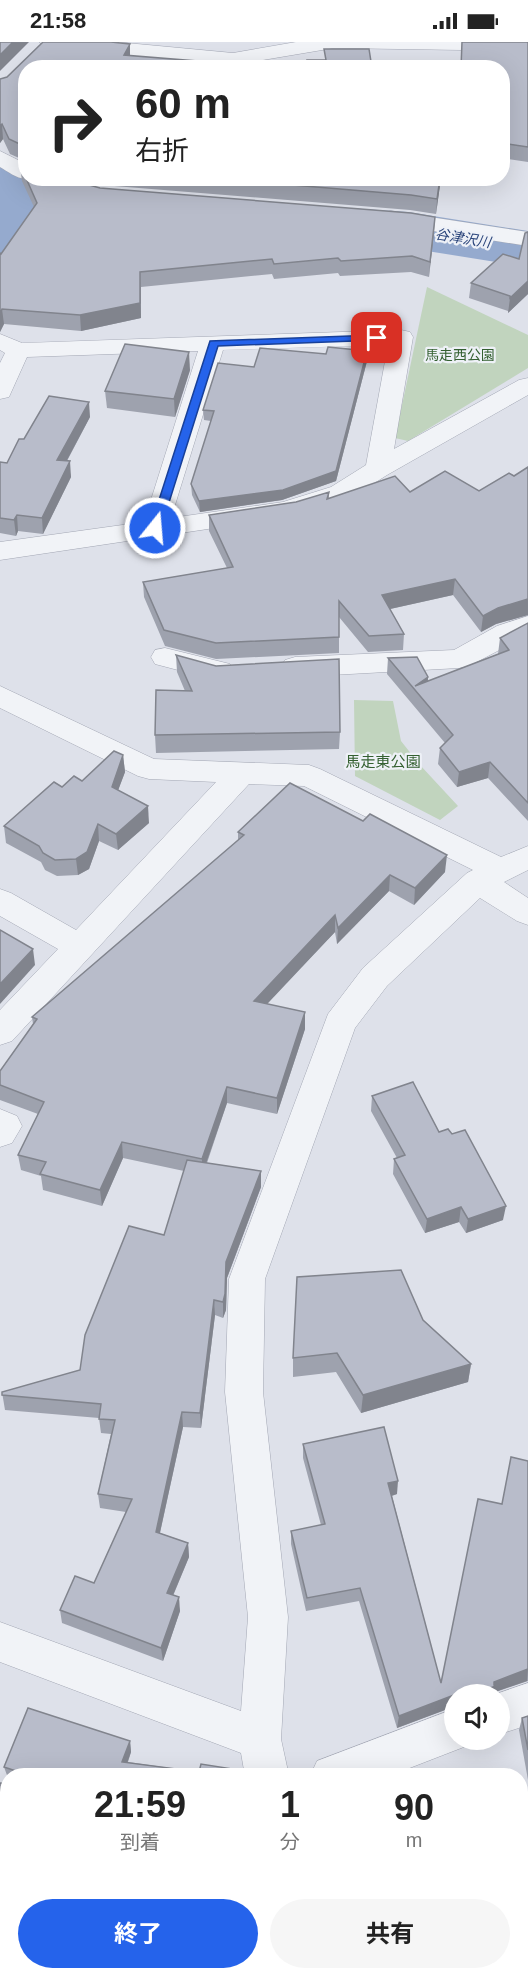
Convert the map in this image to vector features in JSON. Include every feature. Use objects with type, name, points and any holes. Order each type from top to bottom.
[{"type":"street","points":[[43,44],[233,59],[333,42],[528,45]]},
{"type":"street","points":[[0,158],[18,168]]},
{"type":"street","points":[[375,217],[410,219],[528,238]]},
{"type":"street","points":[[0,392],[9,346],[401,337],[378,469]]},
{"type":"street","points":[[155,528],[213,343]]},
{"type":"street","points":[[0,551],[286,510],[340,493],[378,469],[528,385]]},
{"type":"street","points":[[165,657],[216,671],[459,659],[507,633],[528,625]]},
{"type":"street","points":[[3,701],[149,769],[309,776],[502,869],[528,913]]},
{"type":"street","points":[[0,1032],[242,773]]},
{"type":"street","points":[[0,1642],[263,1758],[268,1617],[244,1392],[247,1279],[340,1023],[375,977],[502,869]]},
{"type":"street","points":[[0,901],[80,947]]},
{"type":"street","points":[[0,1123],[5,1126],[0,1133]]},
{"type":"street","points":[[510,1710],[528,1704]]},
{"type":"street","points":[[353,1768],[444,1734]]},
{"type":"green space","name":"馬走西公園","points":[[427,287],[528,335],[528,368],[408,441],[395,438]]},
{"type":"green space","name":"馬走東公園","points":[[354,700],[393,701],[401,741],[458,806],[440,820],[355,776]]},
{"type":"building","points":[[0,42],[13,42],[0,55]]},
{"type":"building","points":[[43,42],[111,42],[130,44],[124,55],[185,60],[24,60]]},
{"type":"building","points":[[462,42],[528,42],[528,147],[510,144],[510,60],[461,60]]},
{"type":"building","points":[[324,49],[369,49],[371,60],[326,60]]},
{"type":"building","points":[[18,66],[18,143],[9,139],[2,124],[0,126],[0,79],[7,77]]},
{"type":"building","points":[[30,186],[93,186],[411,213],[435,217],[430,262],[412,256],[341,261],[338,258],[274,264],[272,259],[140,272],[140,303],[80,315],[2,309],[0,314],[0,253],[37,203]]},
{"type":"building","points":[[304,186],[439,186],[437,199]]},
{"type":"building","points":[[528,232],[528,281],[510,298],[510,296],[471,283],[503,254],[519,259],[525,233]]},
{"type":"building","points":[[125,344],[189,352],[174,399],[105,391]]},
{"type":"building","points":[[328,347],[367,351],[336,471],[283,490],[199,501],[191,484],[214,411],[203,410],[218,363],[254,367],[260,348],[326,354]]},
{"type":"building","points":[[49,396],[89,402],[57,460],[70,461],[42,518],[17,515],[14,520],[0,518],[0,462],[7,463],[19,439],[24,439]]},
{"type":"building","points":[[528,467],[528,599],[498,608],[483,616],[455,579],[382,595],[404,634],[369,636],[339,601],[339,637],[216,643],[164,630],[143,582],[233,567],[209,515],[296,502],[329,492],[327,499],[395,476],[410,492],[445,471],[479,491],[509,473],[514,476]]},
{"type":"building","points":[[528,623],[528,803],[490,762],[459,772],[440,748],[453,735],[388,658],[417,657],[428,677],[415,686],[509,650],[500,638]]},
{"type":"building","points":[[176,655],[216,666],[339,659],[340,732],[155,735],[156,690],[192,691]]},
{"type":"building","points":[[114,751],[123,755],[112,787],[148,806],[116,834],[98,824],[87,852],[76,859],[55,860],[43,853],[39,846],[4,826],[54,782],[62,787],[74,776],[82,781]]},
{"type":"building","points":[[290,783],[363,821],[370,814],[447,855],[415,888],[390,875],[338,928],[335,915],[254,1001],[305,1012],[277,1098],[227,1087],[202,1159],[122,1142],[100,1190],[40,1174],[46,1162],[18,1155],[44,1102],[0,1085],[0,1071],[37,1019],[32,1017],[244,835],[238,832]]},
{"type":"building","points":[[0,930],[33,949],[0,984]]},
{"type":"building","points":[[413,1082],[439,1132],[448,1129],[452,1134],[465,1130],[506,1206],[468,1219],[461,1207],[427,1219],[394,1159],[405,1155],[372,1096]]},
{"type":"building","points":[[187,1160],[261,1171],[226,1262],[223,1302],[214,1300],[200,1413],[182,1412],[156,1532],[188,1543],[167,1593],[179,1597],[161,1648],[60,1610],[75,1576],[94,1583],[132,1499],[98,1494],[115,1420],[99,1419],[101,1404],[2,1395],[2,1392],[80,1370],[85,1335],[129,1226],[164,1235]]},
{"type":"building","points":[[401,1270],[423,1320],[471,1364],[363,1395],[337,1353],[293,1358],[297,1277]]},
{"type":"building","points":[[384,1427],[398,1481],[388,1483],[441,1683],[478,1499],[502,1504],[511,1457],[528,1461],[528,1669],[494,1682],[494,1684],[444,1684],[444,1699],[399,1716],[360,1588],[307,1598],[291,1531],[325,1524],[303,1444]]},
{"type":"building","points":[[28,1708],[130,1741],[122,1762],[168,1768],[7,1768],[4,1767]]},
{"type":"building","points":[[528,1716],[528,1750],[522,1718]]},
{"type":"building","points":[[201,1764],[226,1768],[200,1768]]},
{"type":"waterway","name":"谷津沢川","points":[[0,179],[8,188],[28,254],[38,266],[47,271],[68,275],[90,273],[109,266]]},
{"type":"waterway","name":"谷津沢川","points":[[317,224],[408,230],[528,249]]},
{"type":"route","points":[[155,528],[213,343],[377,338]]}]
